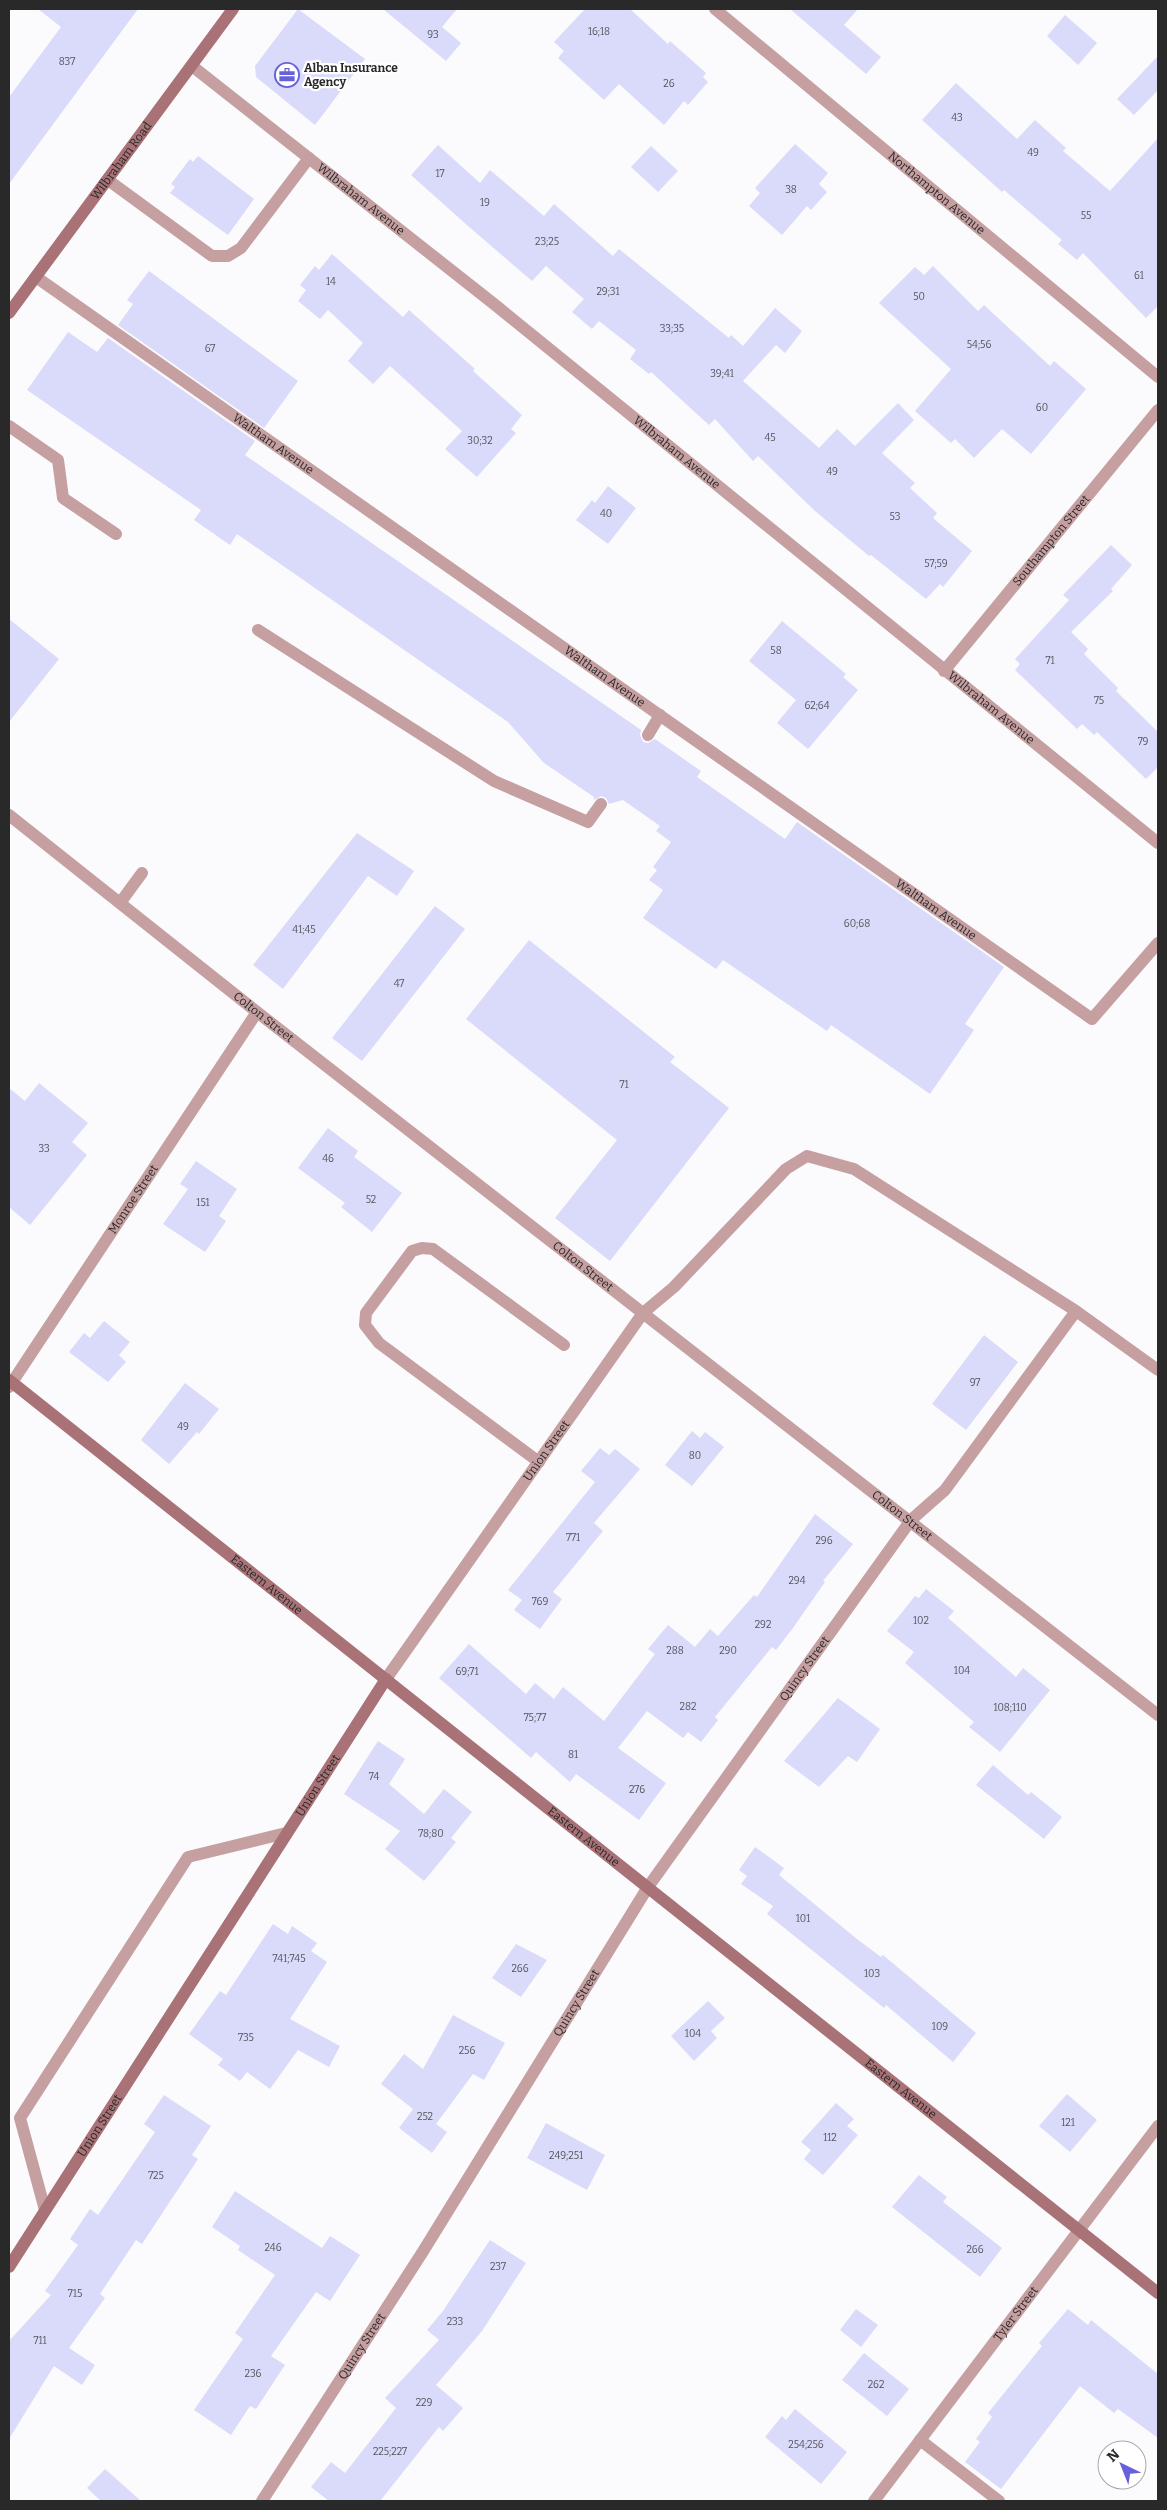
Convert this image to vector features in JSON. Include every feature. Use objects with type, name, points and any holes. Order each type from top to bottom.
[{"type":"street","name":"Wilbraham Road","points":[[9,313],[233,9]]},
{"type":"street","name":"Northampton Avenue","points":[[714,9],[1158,377]]},
{"type":"street","name":"Wilbraham Avenue","points":[[192,66],[494,304],[1158,843]]},
{"type":"street","points":[[108,180],[212,256],[228,256],[241,248],[309,158]]},
{"type":"street","name":"Waltham Avenue","points":[[36,277],[1092,1019],[1158,943]]},
{"type":"street","name":"Southampton Street","points":[[944,671],[1158,410]]},
{"type":"street","points":[[9,426],[58,460],[63,498],[116,534]]},
{"type":"street","points":[[258,630],[494,781],[588,822],[601,804]]},
{"type":"street","points":[[648,734],[660,716]]},
{"type":"street","name":"Colton Street","points":[[9,815],[256,1012],[911,1520],[1158,1715]]},
{"type":"street","points":[[120,903],[142,873]]},
{"type":"street","name":"Monroe Street","points":[[10,1383],[256,1012]]},
{"type":"street","name":"Union Street","points":[[9,2267],[136,2072],[286,1833],[386,1679],[643,1313],[674,1287],[786,1169],[807,1156],[854,1169],[1076,1311],[1158,1370]]},
{"type":"street","points":[[539,1462],[379,1343],[365,1325],[366,1313],[412,1251],[422,1248],[433,1249],[564,1345]]},
{"type":"street","name":"Quincy Street","points":[[262,2501],[422,2253],[648,1888],[911,1520],[945,1490],[1076,1311]]},
{"type":"street","name":"Eastern Avenue","points":[[10,1383],[386,1679],[1158,2293]]},
{"type":"street","points":[[45,2210],[20,2118],[188,1857],[286,1833]]},
{"type":"street","name":"Tyler Street","points":[[874,2501],[1158,2126]]},
{"type":"street","points":[[920,2440],[999,2501]]},
{"type":"building","points":[[38,9],[138,9],[9,184],[9,97],[61,27]]},
{"type":"building","points":[[298,9],[365,59],[315,125],[256,77],[255,66]]},
{"type":"building","points":[[383,9],[457,9],[442,27],[461,43],[446,61]]},
{"type":"building","points":[[585,9],[630,9],[668,44],[670,41],[706,73],[703,77],[708,82],[688,105],[684,101],[664,125],[619,84],[604,100],[558,58],[564,51],[554,42]]},
{"type":"building","points":[[790,9],[858,9],[844,25],[881,57],[866,74]]},
{"type":"building","points":[[1065,15],[1097,43],[1078,65],[1047,36]]},
{"type":"building","points":[[1158,56],[1158,90],[1134,115],[1117,99]]},
{"type":"building","points":[[956,83],[1017,139],[1035,120],[1066,148],[1063,151],[1110,191],[1158,138],[1158,306],[1146,318],[1083,253],[1077,260],[1058,244],[1062,240],[1004,190],[1002,192],[922,120]]},
{"type":"building","points":[[795,144],[828,173],[819,184],[827,192],[811,210],[807,206],[782,235],[749,206],[760,193],[755,188]]},
{"type":"building","points":[[438,145],[480,183],[490,170],[544,216],[554,204],[613,256],[619,249],[729,338],[731,335],[743,346],[775,308],[802,331],[785,353],[776,345],[743,381],[819,448],[837,429],[855,446],[898,403],[914,420],[882,453],[915,483],[910,488],[937,513],[933,518],[972,551],[943,587],[940,584],[926,599],[871,555],[869,556],[815,511],[758,456],[753,461],[715,419],[709,425],[651,372],[649,374],[630,359],[636,350],[599,321],[592,329],[572,312],[584,299],[546,266],[532,281],[468,226],[411,175]]},
{"type":"building","points":[[651,146],[678,171],[658,192],[631,167]]},
{"type":"building","points":[[198,156],[254,199],[228,235],[170,193],[175,187],[171,184],[190,159],[193,162]]},
{"type":"building","points":[[332,254],[403,317],[409,310],[475,369],[473,371],[522,415],[511,429],[516,433],[477,477],[445,449],[462,431],[390,366],[373,384],[348,361],[363,343],[328,310],[320,319],[298,301],[306,290],[300,285],[315,266],[319,270]]},
{"type":"building","points":[[933,266],[978,311],[984,305],[1050,366],[1054,361],[1086,389],[1031,454],[1002,429],[974,458],[955,439],[951,443],[915,411],[951,369],[879,303],[915,267],[924,275]]},
{"type":"building","points":[[149,271],[298,381],[264,428],[118,325],[133,304],[127,300]]},
{"type":"building","points":[[68,332],[97,352],[108,338],[255,441],[245,455],[641,730],[640,735],[643,742],[648,743],[655,739],[701,771],[697,777],[785,839],[797,822],[1004,967],[965,1024],[974,1030],[930,1094],[831,1025],[827,1031],[723,960],[716,969],[643,918],[663,890],[649,880],[657,870],[653,867],[671,842],[656,831],[660,826],[623,800],[609,804],[606,798],[601,796],[594,800],[594,797],[544,763],[508,722],[237,534],[230,545],[194,520],[201,510],[27,390]]},
{"type":"building","points":[[608,486],[636,508],[608,544],[576,520],[592,500],[595,503]]},
{"type":"building","points":[[1111,545],[1132,565],[1111,589],[1113,591],[1071,632],[1088,649],[1084,654],[1118,688],[1116,691],[1158,732],[1158,767],[1146,779],[1097,732],[1094,735],[1082,724],[1077,729],[1015,670],[1020,664],[1015,659],[1069,600],[1063,595]]},
{"type":"building","points":[[9,619],[59,659],[9,722]]},
{"type":"building","points":[[782,621],[846,674],[843,677],[858,690],[808,749],[777,723],[796,700],[749,661]]},
{"type":"building","points":[[357,833],[414,871],[397,896],[368,876],[283,989],[253,965]]},
{"type":"building","points":[[435,906],[465,929],[362,1061],[332,1038]]},
{"type":"building","points":[[529,940],[675,1057],[670,1062],[729,1108],[610,1261],[555,1218],[617,1140],[466,1019]]},
{"type":"building","points":[[39,1083],[88,1123],[72,1142],[87,1155],[30,1225],[9,1207],[9,1088],[25,1101]]},
{"type":"building","points":[[328,1128],[358,1151],[354,1157],[402,1193],[372,1232],[341,1207],[345,1203],[298,1168]]},
{"type":"building","points":[[196,1161],[237,1189],[219,1216],[226,1221],[205,1252],[163,1224],[188,1189],[180,1184]]},
{"type":"building","points":[[104,1321],[130,1342],[119,1355],[126,1362],[108,1382],[69,1352],[84,1333],[90,1338]]},
{"type":"building","points":[[984,1335],[1018,1362],[966,1430],[932,1404]]},
{"type":"building","points":[[185,1383],[219,1409],[199,1434],[197,1432],[169,1464],[141,1440]]},
{"type":"building","points":[[692,1431],[700,1438],[705,1432],[724,1447],[692,1486],[665,1465]]},
{"type":"building","points":[[600,1448],[609,1455],[615,1449],[640,1469],[594,1523],[603,1531],[553,1592],[562,1599],[540,1629],[514,1610],[522,1600],[508,1590],[595,1482],[581,1471]]},
{"type":"building","points":[[815,1514],[853,1544],[823,1581],[825,1582],[776,1650],[772,1647],[715,1717],[718,1720],[701,1742],[688,1732],[683,1738],[647,1711],[618,1748],[666,1783],[639,1820],[576,1774],[570,1782],[536,1752],[531,1758],[439,1678],[469,1644],[526,1694],[535,1683],[554,1699],[563,1687],[604,1721],[655,1654],[648,1649],[668,1625],[695,1647],[710,1629],[718,1636],[754,1595],[757,1597]]},
{"type":"building","points":[[926,1589],[954,1611],[948,1618],[1016,1677],[1023,1668],[1050,1690],[1000,1752],[969,1727],[974,1722],[905,1663],[914,1652],[887,1631],[915,1596],[919,1598]]},
{"type":"building","points":[[838,1698],[880,1729],[857,1762],[848,1756],[819,1787],[784,1761]]},
{"type":"building","points":[[378,1741],[405,1759],[389,1784],[424,1814],[444,1789],[472,1812],[451,1838],[456,1842],[424,1881],[385,1849],[400,1831],[344,1794]]},
{"type":"building","points":[[993,1765],[1028,1795],[1031,1792],[1062,1817],[1044,1839],[976,1785]]},
{"type":"building","points":[[755,1847],[784,1868],[779,1875],[857,1939],[881,1957],[883,1955],[976,2033],[953,2062],[886,2005],[884,2008],[767,1914],[773,1906],[741,1884],[747,1876],[739,1870]]},
{"type":"building","points":[[273,1924],[288,1934],[292,1926],[317,1943],[311,1951],[327,1962],[290,2019],[340,2046],[329,2067],[298,2050],[270,2089],[247,2072],[240,2081],[218,2065],[223,2059],[189,2034],[220,1991],[226,1995]]},
{"type":"building","points":[[516,1944],[547,1960],[521,1997],[492,1978]]},
{"type":"building","points":[[708,2001],[725,2018],[711,2031],[717,2038],[694,2061],[671,2036]]},
{"type":"building","points":[[453,2015],[505,2043],[484,2080],[473,2074],[436,2124],[447,2132],[432,2153],[399,2128],[413,2109],[381,2084],[404,2054],[423,2069]]},
{"type":"building","points":[[1067,2094],[1097,2120],[1070,2152],[1039,2126]]},
{"type":"building","points":[[164,2095],[211,2126],[192,2155],[198,2159],[142,2244],[136,2240],[100,2294],[105,2298],[69,2348],[95,2365],[82,2385],[54,2366],[9,2439],[9,2341],[51,2295],[45,2291],[78,2245],[70,2239],[90,2209],[98,2215],[155,2132],[144,2124]]},
{"type":"building","points":[[836,2103],[854,2119],[847,2126],[858,2135],[823,2175],[804,2159],[811,2150],[801,2142]]},
{"type":"building","points":[[546,2123],[605,2155],[587,2190],[527,2158]]},
{"type":"building","points":[[919,2175],[947,2197],[943,2202],[1002,2248],[980,2277],[892,2207]]},
{"type":"building","points":[[235,2191],[322,2248],[330,2236],[360,2255],[330,2301],[316,2292],[271,2356],[285,2365],[256,2409],[250,2406],[231,2435],[194,2410],[243,2339],[235,2333],[275,2275],[238,2250],[240,2246],[212,2227]]},
{"type":"building","points":[[490,2240],[526,2263],[482,2331],[436,2385],[463,2408],[443,2431],[439,2427],[380,2501],[329,2501],[311,2487],[331,2462],[345,2473],[396,2408],[385,2398],[439,2340],[427,2330],[443,2311]]},
{"type":"building","points":[[856,2309],[878,2325],[861,2347],[840,2330]]},
{"type":"building","points":[[1068,2309],[1088,2325],[1091,2320],[1158,2374],[1158,2438],[1118,2409],[1114,2413],[1080,2386],[1001,2489],[965,2462],[980,2442],[976,2439],[992,2417],[988,2413],[1042,2346],[1039,2343]]},
{"type":"building","points":[[864,2353],[909,2389],[887,2416],[842,2380]]},
{"type":"building","points":[[795,2409],[847,2452],[821,2484],[765,2437],[782,2416],[786,2420]]},
{"type":"building","points":[[105,2469],[141,2501],[101,2501],[87,2488]]},
{"type":"place","name":"Alban Insurance Agency","points":[[287,75]]}]
